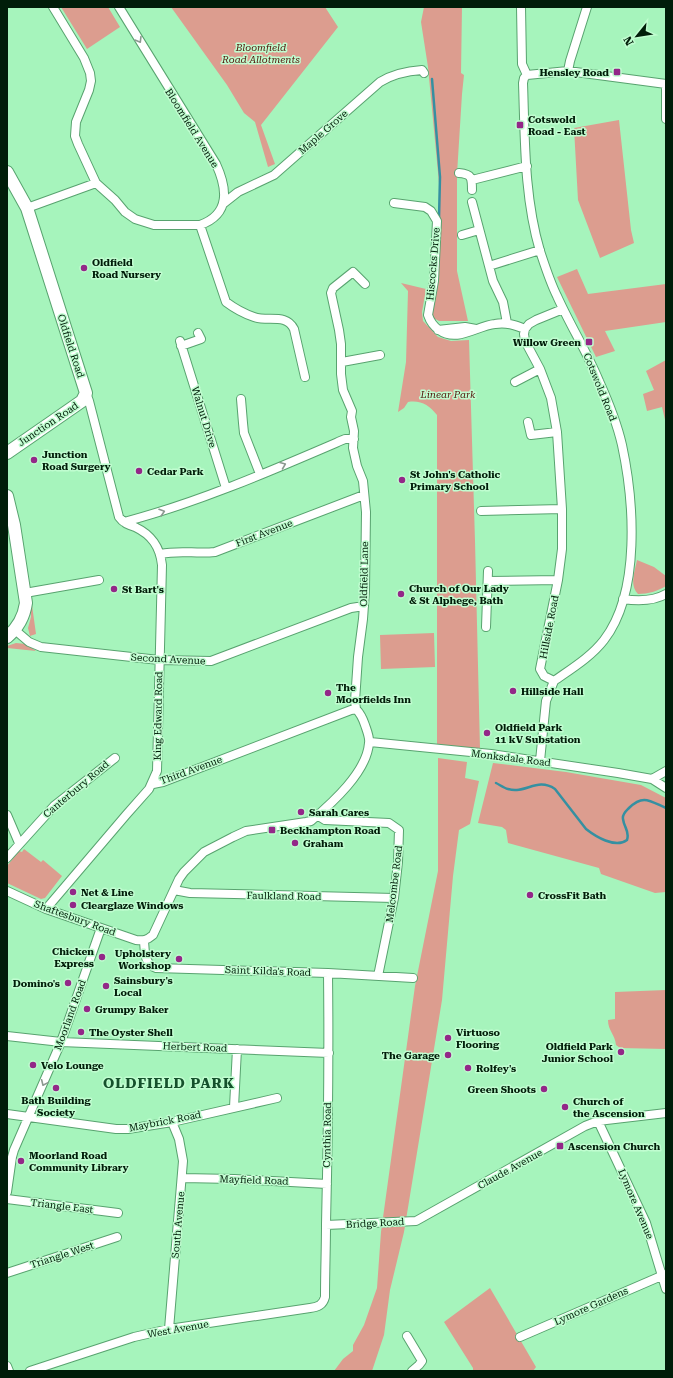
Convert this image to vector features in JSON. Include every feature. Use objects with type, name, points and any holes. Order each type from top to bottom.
[{"type":"main road","name":"Oldfield Road","points":[[7,172],[27,208],[86,393]]},
{"type":"main road","name":"Junction Road","points":[[7,452],[82,402],[86,393]]},
{"type":"main road","points":[[7,496],[14,525],[25,592],[25,612],[11,634]]},
{"type":"street","points":[[54,7],[84,58],[90,73],[91,81],[89,90],[76,122],[76,136],[78,144],[96,182],[125,212],[135,219],[154,224],[200,225],[212,220],[224,203]]},
{"type":"street","name":"Bloomfield Avenue","points":[[119,7],[216,164],[223,181],[224,203]]},
{"type":"street","name":"Cotswold Road","points":[[522,7],[522,64],[526,75],[523,83],[526,166],[531,210],[540,250],[557,296],[599,380],[614,419],[622,444],[632,525],[628,576],[624,599],[616,622],[604,641],[586,658],[554,681]]},
{"type":"street","points":[[568,71],[587,7]]},
{"type":"street","name":"Maple Grove","points":[[224,203],[238,192],[274,175],[383,80],[396,74],[411,71],[422,70],[424,73]]},
{"type":"street","points":[[526,75],[568,71],[666,84],[666,120]]},
{"type":"street","points":[[472,180],[526,166]]},
{"type":"street","points":[[459,172],[470,175],[472,180],[472,190]]},
{"type":"street","points":[[27,208],[96,182]]},
{"type":"street","points":[[472,202],[493,281],[503,302],[507,323]]},
{"type":"street","name":"Hiscocks Drive","points":[[394,203],[425,207],[431,211],[437,222],[434,281],[428,315],[431,323],[438,330],[448,335],[465,334],[493,324],[507,323],[525,328]]},
{"type":"street","points":[[200,225],[226,302],[255,318],[286,320],[291,324],[294,329],[305,377]]},
{"type":"street","points":[[462,235],[479,230]]},
{"type":"street","points":[[489,266],[540,250]]},
{"type":"street","points":[[365,284],[353,272],[333,288],[330,293],[339,330],[342,362],[380,355]]},
{"type":"street","points":[[525,328],[536,320],[563,309]]},
{"type":"street","name":"Hillside Road","points":[[525,328],[525,341],[540,369],[551,398],[557,432],[562,509],[562,549],[558,580],[540,669],[544,676],[554,681]]},
{"type":"street","name":"Walnut Drive","points":[[198,333],[201,339],[181,343],[226,488]]},
{"type":"street","name":"Oldfield Lane","points":[[342,362],[341,374],[343,390],[352,411],[351,417],[354,439],[353,448],[361,474],[366,520],[364,606],[355,701],[358,711]]},
{"type":"street","points":[[515,382],[540,369]]},
{"type":"street","name":"Oldfield Road","points":[[86,393],[117,512],[119,517],[124,522]]},
{"type":"street","points":[[240,400],[244,433],[260,474]]},
{"type":"street","points":[[528,422],[531,435],[557,432]]},
{"type":"street","points":[[124,522],[161,512],[226,488],[345,439],[354,439]]},
{"type":"street","name":"First Avenue","points":[[161,554],[170,552],[215,552],[364,495]]},
{"type":"street","points":[[481,511],[562,509]]},
{"type":"street","points":[[124,522],[145,532],[154,542],[161,554]]},
{"type":"street","name":"King Edward Road","points":[[153,784],[157,771],[162,565],[161,554]]},
{"type":"street","points":[[486,627],[488,571]]},
{"type":"street","points":[[25,592],[99,580]]},
{"type":"street","name":"Hillside Road","points":[[488,581],[558,580]]},
{"type":"street","points":[[624,599],[648,600],[666,594]]},
{"type":"street","name":"Second Avenue","points":[[11,634],[41,647],[159,660],[211,661],[351,608],[364,606]]},
{"type":"street","points":[[540,761],[546,701],[554,681]]},
{"type":"street","name":"Third Avenue","points":[[46,908],[153,784],[163,782],[351,710],[358,711]]},
{"type":"street","points":[[144,941],[153,935],[184,872],[204,852],[246,832],[311,820],[351,782],[366,758],[370,742],[358,711]]},
{"type":"street","name":"Monksdale Road","points":[[370,742],[491,754],[540,761],[652,779],[666,788]]},
{"type":"street","name":"Canterbury Road","points":[[7,858],[54,806],[115,758]]},
{"type":"street","points":[[652,779],[666,771]]},
{"type":"street","name":"Melcombe Road","points":[[316,815],[325,820],[389,823],[397,827],[400,833],[394,898],[378,976]]},
{"type":"street","points":[[7,816],[19,843]]},
{"type":"street","name":"Faulkland Road","points":[[174,890],[190,893],[394,898]]},
{"type":"street","name":"Shaftesbury Road","points":[[7,891],[46,908],[136,940],[144,941]]},
{"type":"street","name":"Moorland Road","points":[[7,1192],[12,1157],[61,1042],[102,928]]},
{"type":"street","name":"Saint Kilda's Road","points":[[144,941],[148,963],[156,968],[328,973],[413,978]]},
{"type":"street","name":"Cynthia Road","points":[[325,1297],[329,1053],[328,973]]},
{"type":"street","name":"Herbert Road","points":[[7,1036],[61,1042],[329,1053]]},
{"type":"street","points":[[234,1107],[237,1049]]},
{"type":"street","name":"Maybrick Road","points":[[7,1114],[116,1129],[128,1129],[172,1122],[277,1098]]},
{"type":"street","name":"Claude Avenue","points":[[422,1217],[585,1126],[598,1121],[666,1113]]},
{"type":"street","name":"Lymore Avenue","points":[[598,1121],[646,1223],[664,1274],[666,1289]]},
{"type":"street","name":"South Avenue","points":[[169,1329],[182,1178],[182,1150],[172,1122]]},
{"type":"street","name":"Mayfield Road","points":[[182,1178],[326,1184]]},
{"type":"street","name":"Triangle East","points":[[7,1199],[118,1213]]},
{"type":"street","name":"Bridge Road","points":[[326,1225],[406,1222],[416,1221],[422,1217]]},
{"type":"street","name":"Triangle West","points":[[7,1273],[117,1237]]},
{"type":"street","name":"Lymore Gardens","points":[[520,1337],[664,1274]]},
{"type":"street","name":"West Avenue","points":[[30,1371],[134,1337],[169,1329],[310,1308],[320,1305],[324,1302],[325,1297]]},
{"type":"street","points":[[407,1336],[422,1360],[412,1371]]},
{"type":"street","points":[[7,1366],[9,1371]]},
{"type":"green space","points":[[61,7],[108,7],[120,27],[87,49]]},
{"type":"green space","name":"Bloomfield Road Allotments","points":[[171,7],[325,7],[338,27],[261,125],[275,164],[268,167],[255,122],[244,113],[227,85]]},
{"type":"green space","points":[[424,7],[462,7],[461,73],[464,75],[457,174],[457,271],[468,321],[439,321],[430,316],[440,254],[439,183],[428,67],[421,22]]},
{"type":"green space","points":[[619,120],[631,230],[634,243],[600,258],[578,200],[574,128]]},
{"type":"green space","points":[[577,269],[588,294],[666,284],[666,322],[605,331],[615,351],[596,357],[557,277]]},
{"type":"green space","name":"Linear Park","points":[[401,283],[426,289],[422,312],[423,321],[438,337],[451,341],[469,340],[480,749],[437,746],[437,415],[428,406],[417,402],[408,402],[404,408],[398,412],[406,362],[408,291]]},
{"type":"green space","points":[[666,360],[666,424],[662,407],[647,411],[643,394],[654,390],[646,371]]},
{"type":"green space","points":[[637,560],[654,567],[666,576],[666,586],[653,592],[638,594],[635,590],[633,582]]},
{"type":"green space","points":[[31,598],[36,634],[30,636],[28,628],[31,617]]},
{"type":"green space","points":[[434,633],[435,667],[381,669],[380,635]]},
{"type":"green space","points":[[16,643],[26,644],[36,651],[7,648],[7,646]]},
{"type":"green space","points":[[438,758],[467,762],[465,778],[479,781],[470,824],[459,830],[453,876],[442,1000],[404,1232],[390,1290],[384,1335],[372,1371],[334,1371],[343,1359],[353,1351],[353,1345],[364,1325],[377,1288],[381,1232],[415,986],[438,871]]},
{"type":"green space","points":[[493,763],[566,772],[641,785],[666,798],[666,892],[655,893],[601,874],[599,868],[508,843],[506,830],[502,827],[478,823]]},
{"type":"green space","points":[[24,849],[41,862],[43,860],[62,876],[45,898],[41,899],[7,883],[7,866],[19,851],[22,852]]},
{"type":"green space","points":[[666,990],[666,1049],[620,1048],[616,1045],[608,1020],[615,1019],[615,992]]},
{"type":"green space","points":[[490,1288],[536,1367],[533,1371],[473,1371],[473,1368],[444,1322]]},
{"type":"waterway","points":[[432,79],[440,177],[439,218]]},
{"type":"waterway","points":[[496,783],[506,789],[514,790],[537,785],[549,786],[555,789],[586,829],[600,838],[617,843],[627,840],[628,834],[623,816],[626,811],[638,801],[647,800],[666,808]]},
{"type":"place","name":"Hensley Road","points":[[617,72]]},
{"type":"place","name":"Cotswold Road - East","points":[[520,125]]},
{"type":"place","name":"Oldfield Road Nursery","points":[[84,268]]},
{"type":"place","name":"Willow Green","points":[[589,342]]},
{"type":"place","name":"Junction Road Surgery","points":[[34,460]]},
{"type":"place","name":"Cedar Park","points":[[139,471]]},
{"type":"place","name":"St John's Catholic Primary School","points":[[402,480]]},
{"type":"place","name":"St Bart's","points":[[114,589]]},
{"type":"place","name":"Church of Our Lady & St Alphege, Bath","points":[[401,594]]},
{"type":"place","name":"Hillside Hall","points":[[513,691]]},
{"type":"place","name":"The Moorfields Inn","points":[[328,693]]},
{"type":"place","name":"Oldfield Park 11 kV Substation","points":[[487,733]]},
{"type":"place","name":"Sarah Cares","points":[[301,812]]},
{"type":"place","name":"Beckhampton Road","points":[[272,830]]},
{"type":"place","name":"Graham","points":[[295,843]]},
{"type":"place","name":"Net & Line","points":[[73,892]]},
{"type":"place","name":"CrossFit Bath","points":[[530,895]]},
{"type":"place","name":"Clearglaze Windows","points":[[73,905]]},
{"type":"place","name":"Chicken Express","points":[[102,957]]},
{"type":"place","name":"Upholstery Workshop","points":[[179,959]]},
{"type":"place","name":"Domino's","points":[[68,983]]},
{"type":"place","name":"Sainsbury's Local","points":[[106,986]]},
{"type":"place","name":"Grumpy Baker","points":[[87,1009]]},
{"type":"place","name":"The Oyster Shell","points":[[81,1032]]},
{"type":"place","name":"Virtuoso Flooring","points":[[448,1038]]},
{"type":"place","name":"Oldfield Park Junior School","points":[[621,1052]]},
{"type":"place","name":"The Garage","points":[[448,1055]]},
{"type":"place","name":"Velo Lounge","points":[[33,1065]]},
{"type":"place","name":"Rolfey's","points":[[468,1068]]},
{"type":"place","name":"Bath Building Society","points":[[56,1088]]},
{"type":"place","name":"Green Shoots","points":[[544,1089]]},
{"type":"place","name":"Church of the Ascension","points":[[565,1107]]},
{"type":"place","name":"Ascension Church","points":[[560,1146]]},
{"type":"place","name":"Moorland Road Community Library","points":[[21,1161]]},
{"type":"district","name":"OLDFIELD PARK","points":[[169,1083]]}]
